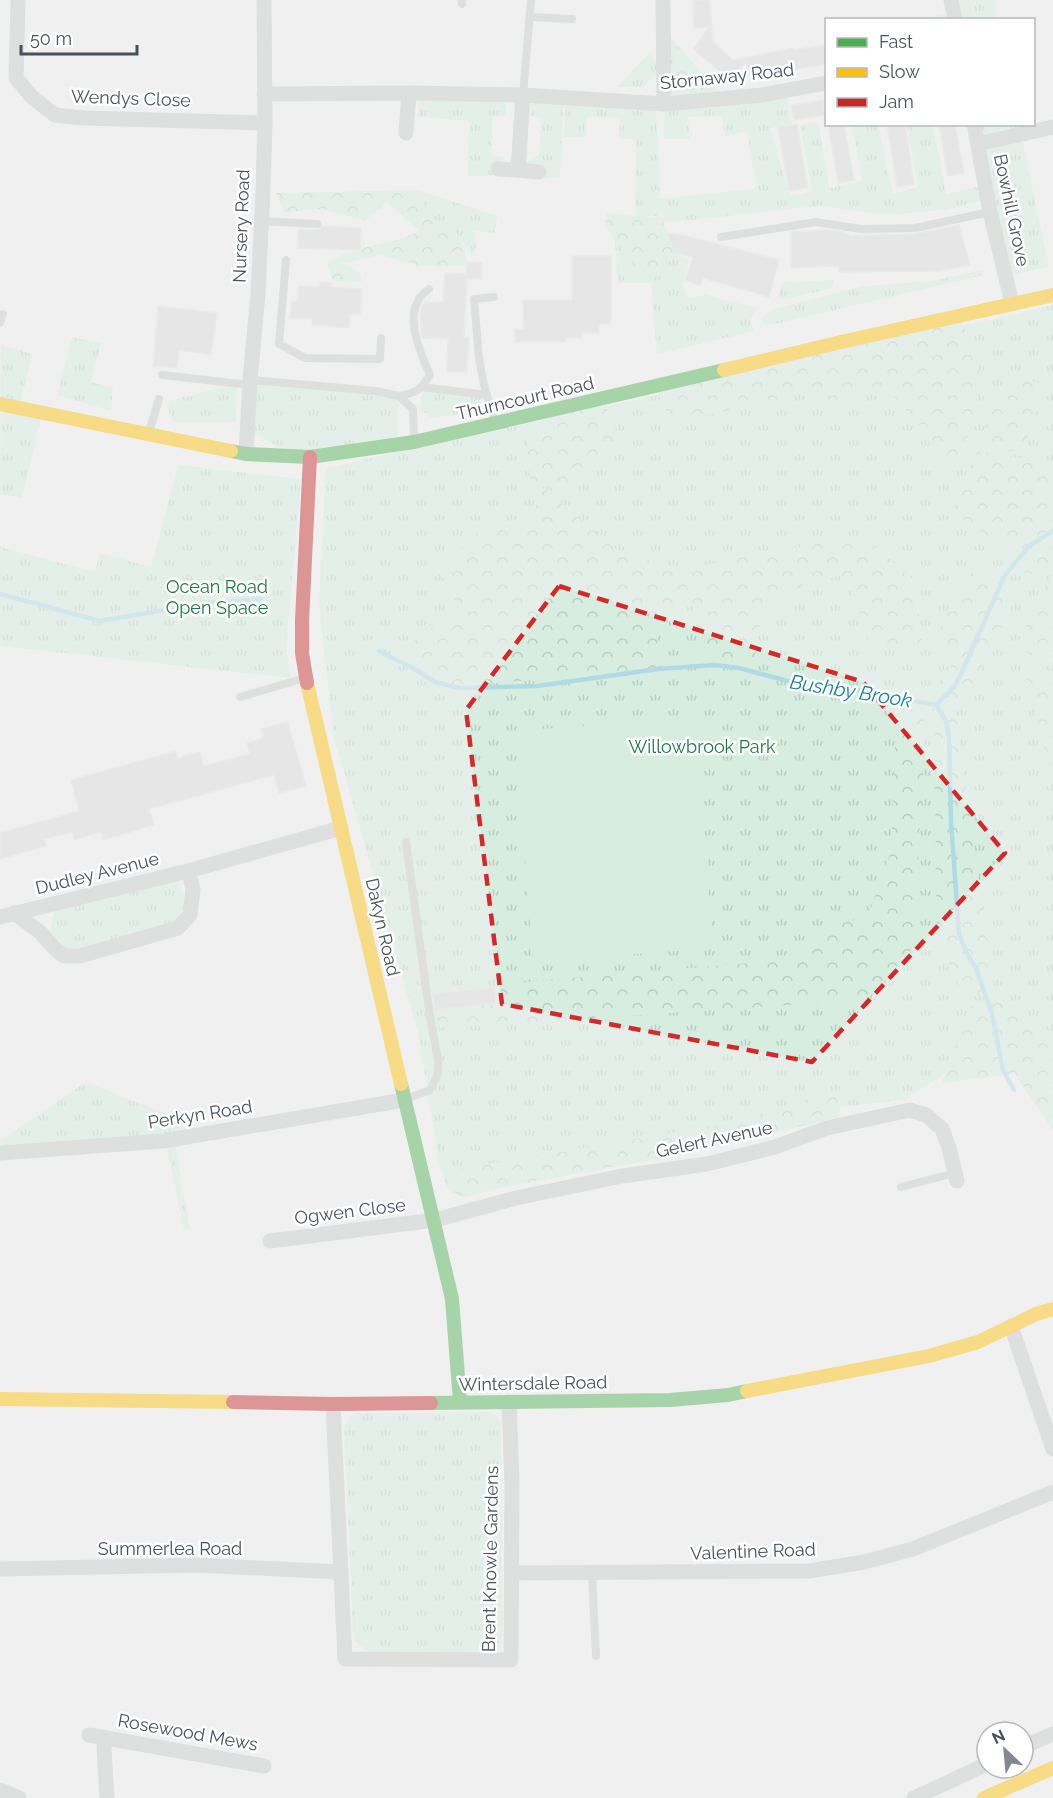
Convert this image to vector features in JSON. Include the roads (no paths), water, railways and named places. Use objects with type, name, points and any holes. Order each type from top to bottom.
[{"type":"main road","name":"Thurncourt Road","points":[[0,404],[246,454],[310,457],[414,442],[1053,295]]},
{"type":"main road","name":"Dakyn Road","points":[[310,457],[302,653],[452,1299],[460,1402]]},
{"type":"main road","name":"Wintersdale Road","points":[[0,1399],[333,1404],[670,1400],[728,1395],[929,1356],[978,1342],[1036,1314],[1053,1309]]},
{"type":"main road","points":[[984,1798],[1053,1768]]},
{"type":"street","name":"Wendys Close","points":[[18,0],[16,78],[32,97],[56,115],[84,118],[265,123]]},
{"type":"street","name":"Nursery Road","points":[[246,454],[249,383],[258,294],[265,123],[264,0]]},
{"type":"street","points":[[663,0],[664,104]]},
{"type":"street","points":[[951,0],[955,18]]},
{"type":"street","name":"Stornaway Road","points":[[264,94],[523,95],[664,104],[762,95],[825,83]]},
{"type":"street","points":[[406,133],[409,93]]},
{"type":"street","points":[[518,170],[523,95]]},
{"type":"street","name":"Bowhill Grove","points":[[974,126],[990,212],[1012,303]]},
{"type":"street","points":[[978,144],[1053,128]]},
{"type":"street","points":[[498,170],[539,172]]},
{"type":"street","name":"Dudley Avenue","points":[[7,915],[188,871],[341,828]]},
{"type":"street","name":"Dudley Avenue","points":[[7,915],[40,932],[64,956],[80,956],[178,928],[190,915],[193,889],[188,871]]},
{"type":"street","name":"Perkyn Road","points":[[0,1153],[166,1141],[404,1100]]},
{"type":"street","name":"Gelert Avenue","points":[[435,1220],[516,1198],[622,1176],[707,1164],[775,1147],[827,1128],[910,1110],[926,1115],[942,1129],[956,1177]]},
{"type":"street","name":"Ogwen Close","points":[[270,1241],[435,1220]]},
{"type":"street","points":[[1011,1326],[1053,1449]]},
{"type":"street","name":"Brent Knowle Gardens","points":[[333,1404],[345,1659],[511,1660],[512,1483],[509,1402]]},
{"type":"street","name":"Valentine Road","points":[[512,1573],[809,1571],[864,1562],[913,1549],[1053,1492]]},
{"type":"street","name":"Summerlea Road","points":[[0,1569],[196,1565],[340,1572]]},
{"type":"street","points":[[1035,1742],[1053,1734]]},
{"type":"street","name":"Rosewood Mews","points":[[89,1735],[264,1766]]},
{"type":"street","name":"Rosewood Mews","points":[[106,1738],[104,1748],[107,1798]]},
{"type":"street","points":[[914,1798],[975,1770]]},
{"type":"street","points":[[0,1790],[19,1798]]},
{"type":"lane","points":[[523,95],[531,0]]},
{"type":"lane","points":[[530,17],[572,19]]},
{"type":"lane","points":[[721,237],[816,222],[861,229],[915,228],[990,212]]},
{"type":"lane","points":[[261,221],[317,224]]},
{"type":"lane","points":[[286,260],[279,344],[305,358],[380,359],[381,338]]},
{"type":"lane","points":[[162,375],[249,383],[376,390],[399,396],[415,393],[430,375],[414,336],[415,309],[419,295],[429,289]]},
{"type":"lane","points":[[494,297],[474,299],[479,358],[496,423]]},
{"type":"lane","points":[[0,323],[3,314]]},
{"type":"lane","points":[[422,387],[487,395]]},
{"type":"lane","points":[[399,396],[413,409],[414,442]]},
{"type":"lane","points":[[149,433],[159,399]]},
{"type":"lane","points":[[240,697],[306,677]]},
{"type":"lane","points":[[404,1100],[430,1090],[438,1074],[438,1060],[406,842]]},
{"type":"lane","points":[[901,1187],[956,1177]]},
{"type":"lane","points":[[592,1573],[596,1656]]},
{"type":"waterway","points":[[936,705],[954,687],[960,676],[1005,575],[1029,546],[1053,531]]},
{"type":"waterway","name":"Bushby Brook","points":[[0,594],[100,621],[205,603],[261,599]]},
{"type":"waterway","name":"Bushby Brook","points":[[379,651],[435,682],[459,688],[537,686],[658,669],[715,665],[739,668],[811,687],[836,686],[936,705],[946,721],[949,738],[951,821],[959,934],[976,968],[992,1014],[1003,1070],[1014,1090]]},
{"type":"park label","name":"Ocean Road Open Space","points":[[217,596]]},
{"type":"park label","name":"Willowbrook Park","points":[[702,746]]}]
